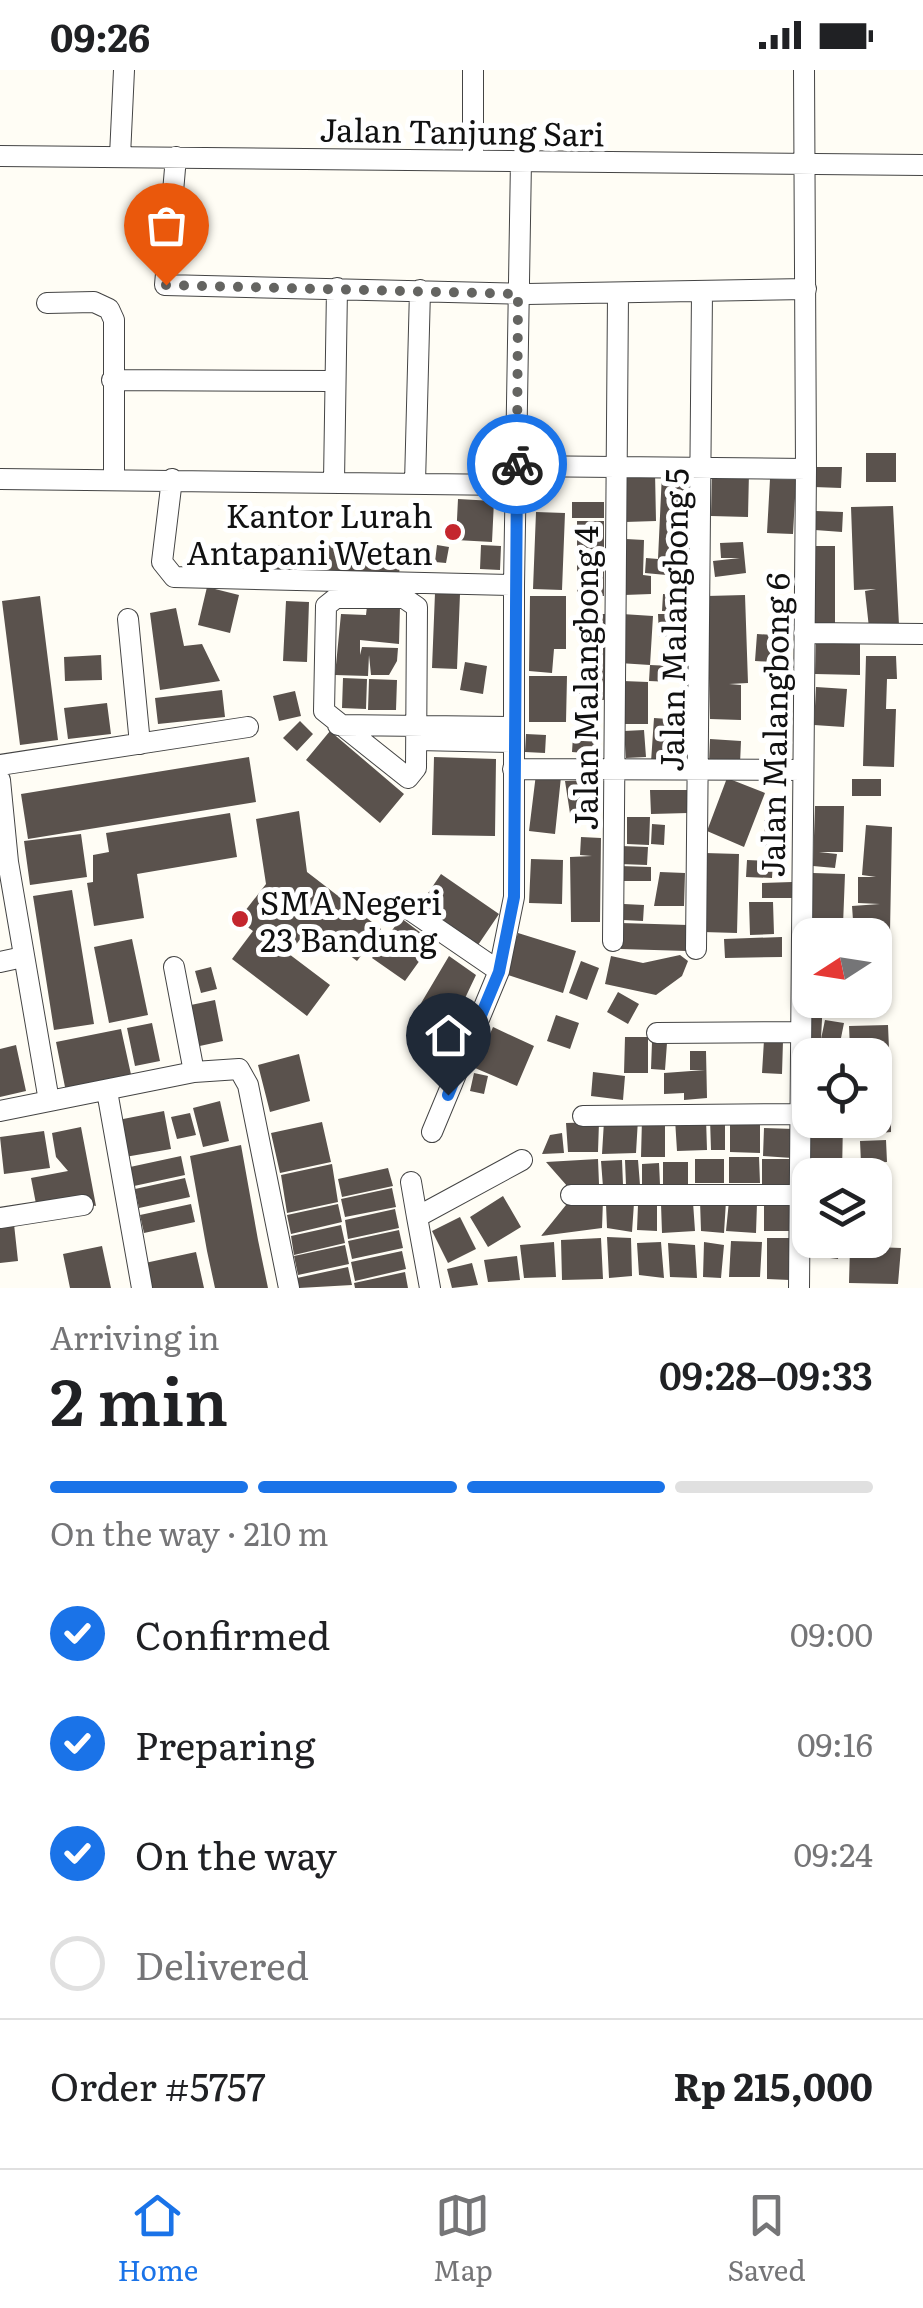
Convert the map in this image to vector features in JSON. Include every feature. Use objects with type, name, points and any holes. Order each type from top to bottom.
[{"type":"street","points":[[120,156],[124,70]]},
{"type":"street","points":[[473,70],[474,160]]},
{"type":"street","name":"Jalan Malangbong 6","points":[[800,1038],[806,469],[804,70]]},
{"type":"street","name":"Jalan Tanjung Sari","points":[[0,156],[923,165]]},
{"type":"street","points":[[176,157],[165,252],[166,285],[518,294],[806,290]]},
{"type":"street","points":[[432,1132],[499,972],[514,897],[521,160]]},
{"type":"street","points":[[334,481],[337,288]]},
{"type":"street","points":[[416,483],[420,290]]},
{"type":"street","name":"Jalan Malangbong 5","points":[[696,949],[704,466],[702,292]]},
{"type":"street","name":"Jalan Malangbong 4","points":[[613,941],[618,294]]},
{"type":"street","points":[[47,303],[94,302],[109,310],[114,320],[114,479]]},
{"type":"street","points":[[112,380],[333,382]]},
{"type":"street","points":[[0,479],[416,483],[614,466],[806,469]]},
{"type":"street","points":[[172,479],[162,562],[174,577],[514,584]]},
{"type":"street","points":[[336,598],[404,598],[417,607],[417,732],[414,775],[408,778],[338,725],[322,704],[326,606],[336,598]]},
{"type":"street","points":[[128,619],[140,744]]},
{"type":"street","points":[[804,634],[923,634]]},
{"type":"street","points":[[338,725],[513,734]]},
{"type":"street","points":[[0,765],[248,727]]},
{"type":"street","points":[[513,769],[804,770]]},
{"type":"street","points":[[0,780],[23,957],[49,1102]]},
{"type":"street","points":[[410,910],[499,972]]},
{"type":"street","points":[[0,962],[23,957]]},
{"type":"street","points":[[174,967],[194,1072]]},
{"type":"street","points":[[657,1033],[800,1032]]},
{"type":"street","points":[[0,1111],[194,1072],[229,1068],[245,1076],[289,1288]]},
{"type":"street","points":[[108,1092],[142,1288]]},
{"type":"street","points":[[583,1116],[792,1114]]},
{"type":"street","points":[[417,1216],[522,1160]]},
{"type":"street","points":[[411,1182],[430,1288]]},
{"type":"street","points":[[570,1195],[792,1196]]},
{"type":"street","points":[[0,1218],[83,1206]]},
{"type":"street","name":"Jalan Malangbong 6","points":[[799,1258],[799,1288]]},
{"type":"building","points":[[866,453],[896,453],[896,482],[866,482]]},
{"type":"building","points":[[815,467],[842,467],[841,488],[814,487]]},
{"type":"building","points":[[712,471],[749,472],[748,517],[711,516]]},
{"type":"building","points":[[655,472],[656,521],[625,522],[623,473]]},
{"type":"building","points":[[662,473],[692,475],[688,559],[678,559],[677,576],[645,573],[646,558],[658,559]]},
{"type":"building","points":[[770,479],[796,480],[793,534],[767,533]]},
{"type":"building","points":[[458,499],[494,501],[492,542],[456,540]]},
{"type":"building","points":[[572,502],[604,502],[604,518],[572,518]]},
{"type":"building","points":[[893,506],[899,625],[869,628],[865,591],[876,589],[854,590],[851,507]]},
{"type":"building","points":[[816,511],[843,512],[842,532],[815,530]]},
{"type":"building","points":[[536,512],[565,513],[562,590],[533,589]]},
{"type":"building","points":[[577,521],[604,521],[604,596],[577,596]]},
{"type":"building","points":[[626,539],[644,540],[643,575],[651,576],[651,594],[624,595]]},
{"type":"building","points":[[743,542],[746,573],[715,577],[713,561],[740,558],[721,558],[720,543]]},
{"type":"building","points":[[402,545],[417,547],[416,566],[401,565],[401,552],[399,575],[205,571],[207,552],[240,546]]},
{"type":"building","points":[[437,545],[449,547],[446,563],[435,562]]},
{"type":"building","points":[[481,545],[501,546],[500,570],[480,569]]},
{"type":"building","points":[[814,546],[835,546],[835,625],[815,625]]},
{"type":"building","points":[[207,587],[239,595],[230,633],[198,625]]},
{"type":"building","points":[[435,593],[460,594],[457,669],[432,668]]},
{"type":"building","points":[[663,594],[689,595],[687,612],[662,611]]},
{"type":"building","points":[[745,595],[748,683],[729,684],[741,685],[741,720],[710,719],[707,596]]},
{"type":"building","points":[[40,596],[58,740],[20,745],[2,601]]},
{"type":"building","points":[[530,596],[566,596],[566,649],[554,649],[552,673],[529,671]]},
{"type":"building","points":[[286,601],[309,602],[307,662],[283,661]]},
{"type":"building","points":[[367,606],[400,607],[399,644],[360,640],[360,655],[362,647],[398,648],[397,661],[389,675],[371,675],[369,655],[368,676],[335,675],[341,614],[366,615]]},
{"type":"building","points":[[176,608],[184,646],[202,644],[220,681],[160,690],[150,613]]},
{"type":"building","points":[[581,614],[609,614],[606,700],[579,699]]},
{"type":"building","points":[[622,614],[653,616],[650,665],[619,663]]},
{"type":"building","points":[[658,614],[676,614],[677,637],[659,637]]},
{"type":"building","points":[[757,634],[790,636],[789,663],[755,661]]},
{"type":"building","points":[[816,638],[860,640],[860,675],[815,674]]},
{"type":"building","points":[[101,655],[102,680],[65,681],[64,657]]},
{"type":"building","points":[[866,656],[896,656],[897,679],[887,679],[886,709],[896,709],[894,767],[863,766]]},
{"type":"building","points":[[465,662],[487,666],[483,694],[460,690]]},
{"type":"building","points":[[650,665],[672,666],[672,682],[649,681]]},
{"type":"building","points":[[529,676],[567,676],[566,722],[529,722]]},
{"type":"building","points":[[343,678],[367,679],[366,709],[342,708]]},
{"type":"building","points":[[369,679],[397,680],[396,710],[368,710]]},
{"type":"building","points":[[623,681],[648,682],[648,724],[623,724]]},
{"type":"building","points":[[816,687],[847,689],[844,727],[814,725]]},
{"type":"building","points":[[222,690],[225,717],[158,724],[155,698]]},
{"type":"building","points":[[295,691],[301,716],[279,721],[273,696]]},
{"type":"building","points":[[107,703],[111,734],[68,739],[64,708]]},
{"type":"building","points":[[654,718],[682,720],[679,764],[651,762]]},
{"type":"building","points":[[300,721],[313,734],[297,751],[283,738]]},
{"type":"building","points":[[644,730],[646,757],[626,758],[624,731]]},
{"type":"building","points":[[330,731],[404,794],[380,823],[306,760]]},
{"type":"building","points":[[526,734],[546,735],[545,753],[525,752]]},
{"type":"building","points":[[573,736],[598,737],[597,754],[572,752]]},
{"type":"building","points":[[770,736],[788,739],[783,764],[765,761]]},
{"type":"building","points":[[710,739],[741,741],[740,764],[709,762]]},
{"type":"building","points":[[249,757],[256,802],[28,839],[21,794]]},
{"type":"building","points":[[434,757],[496,759],[495,836],[432,835]]},
{"type":"building","points":[[536,774],[561,777],[555,834],[529,831]]},
{"type":"building","points":[[727,778],[765,793],[744,847],[707,831]]},
{"type":"building","points":[[852,779],[881,779],[881,796],[852,796]]},
{"type":"building","points":[[600,780],[600,804],[592,804],[591,821],[571,820],[565,781]]},
{"type":"building","points":[[650,790],[688,790],[688,813],[651,814]]},
{"type":"building","points":[[815,806],[844,806],[843,852],[819,852],[837,854],[835,868],[813,866]]},
{"type":"building","points":[[299,811],[307,872],[381,929],[357,961],[336,945],[329,953],[304,934],[289,954],[330,985],[307,1016],[232,959],[253,931],[238,920],[266,884],[256,819]]},
{"type":"building","points":[[230,813],[237,857],[137,874],[144,918],[94,926],[87,883],[93,882],[93,855],[109,852],[106,833]]},
{"type":"building","points":[[627,817],[650,817],[649,845],[627,844]]},
{"type":"building","points":[[787,819],[789,855],[766,856],[764,820]]},
{"type":"building","points":[[652,824],[665,825],[664,845],[651,844]]},
{"type":"building","points":[[866,825],[892,827],[890,918],[853,918],[852,906],[880,904],[858,903],[858,877],[876,877],[862,875]]},
{"type":"building","points":[[81,834],[87,877],[30,885],[24,841]]},
{"type":"building","points":[[581,837],[601,838],[600,922],[571,922],[570,857],[592,856],[580,855]]},
{"type":"building","points":[[621,846],[648,847],[647,865],[620,864]]},
{"type":"building","points":[[705,853],[739,854],[737,933],[703,932]]},
{"type":"building","points":[[531,859],[563,860],[562,904],[529,903]]},
{"type":"building","points":[[747,860],[773,861],[772,878],[746,877]]},
{"type":"building","points":[[620,866],[651,867],[651,881],[620,881]]},
{"type":"building","points":[[660,872],[685,873],[684,906],[654,906]]},
{"type":"building","points":[[813,873],[845,874],[843,918],[811,918]]},
{"type":"building","points":[[441,874],[499,914],[478,945],[420,905]]},
{"type":"building","points":[[792,882],[792,898],[762,898],[762,883]]},
{"type":"building","points":[[72,890],[94,1024],[54,1030],[33,896]]},
{"type":"building","points":[[749,902],[773,902],[774,934],[750,935]]},
{"type":"building","points":[[624,904],[644,905],[643,921],[623,920]]},
{"type":"building","points":[[401,918],[433,942],[405,981],[372,958]]},
{"type":"building","points":[[621,923],[688,925],[687,951],[621,949]]},
{"type":"building","points":[[518,933],[576,951],[563,993],[505,974]]},
{"type":"building","points":[[782,937],[782,957],[725,958],[724,939]]},
{"type":"building","points":[[132,939],[148,1015],[109,1023],[94,947]]},
{"type":"building","points":[[680,955],[688,961],[682,976],[656,995],[605,984],[611,956],[643,963]]},
{"type":"building","points":[[449,956],[476,975],[449,1032],[417,1010]]},
{"type":"building","points":[[581,961],[599,968],[587,1000],[569,993]]},
{"type":"building","points":[[211,967],[217,989],[201,993],[195,971]]},
{"type":"building","points":[[618,992],[639,1004],[628,1024],[607,1012]]},
{"type":"building","points":[[215,1000],[223,1041],[195,1047],[186,1006]]},
{"type":"building","points":[[556,1015],[579,1023],[570,1049],[547,1041]]},
{"type":"building","points":[[808,1018],[822,1018],[821,1038],[807,1038]]},
{"type":"building","points":[[825,1020],[844,1023],[841,1038],[821,1038]]},
{"type":"building","points":[[152,1023],[160,1061],[135,1066],[127,1028]]},
{"type":"building","points":[[888,1025],[889,1038],[850,1038],[849,1026]]},
{"type":"building","points":[[493,1027],[534,1046],[517,1086],[475,1068]]},
{"type":"building","points":[[121,1029],[132,1079],[66,1092],[56,1042]]},
{"type":"building","points":[[625,1037],[648,1037],[648,1073],[624,1073]]},
{"type":"building","points":[[764,1040],[783,1041],[782,1074],[762,1073]]},
{"type":"building","points":[[652,1042],[667,1043],[665,1070],[651,1069]]},
{"type":"building","points":[[16,1045],[26,1091],[0,1097],[0,1049]]},
{"type":"building","points":[[690,1051],[706,1051],[707,1098],[684,1100],[684,1093],[664,1094],[664,1073],[705,1070],[690,1070]]},
{"type":"building","points":[[299,1054],[310,1101],[270,1112],[258,1065]]},
{"type":"building","points":[[593,1072],[625,1076],[623,1100],[591,1096]]},
{"type":"building","points":[[474,1073],[488,1076],[484,1094],[470,1091]]},
{"type":"building","points":[[220,1101],[229,1141],[203,1147],[193,1108]]},
{"type":"building","points":[[164,1111],[171,1149],[125,1157],[118,1120]]},
{"type":"building","points":[[190,1113],[196,1135],[177,1139],[171,1117]]},
{"type":"building","points":[[665,1118],[665,1157],[641,1157],[642,1119]]},
{"type":"building","points":[[706,1118],[707,1150],[677,1151],[675,1119]]},
{"type":"building","points":[[638,1119],[636,1153],[602,1154],[604,1121]]},
{"type":"building","points":[[710,1119],[725,1119],[725,1150],[711,1150]]},
{"type":"building","points":[[322,1122],[331,1162],[280,1173],[271,1133]]},
{"type":"building","points":[[599,1122],[598,1152],[568,1152],[566,1123]]},
{"type":"building","points":[[730,1123],[760,1123],[760,1153],[730,1152]]},
{"type":"building","points":[[81,1127],[96,1206],[74,1202],[37,1209],[31,1178],[68,1171],[56,1157],[52,1133]]},
{"type":"building","points":[[764,1128],[792,1129],[792,1158],[763,1156]]},
{"type":"building","points":[[44,1131],[50,1168],[4,1174],[0,1137]]},
{"type":"building","points":[[562,1133],[564,1153],[542,1154],[550,1135]]},
{"type":"building","points":[[811,1138],[843,1138],[842,1158],[810,1158]]},
{"type":"building","points":[[886,1140],[887,1158],[861,1158],[860,1141]]},
{"type":"building","points":[[241,1145],[268,1288],[215,1288],[207,1251],[190,1156]]},
{"type":"building","points":[[181,1156],[185,1175],[134,1186],[130,1167]]},
{"type":"building","points":[[729,1157],[759,1157],[760,1183],[729,1183]]},
{"type":"building","points":[[598,1159],[599,1184],[568,1187],[546,1162]]},
{"type":"building","points":[[695,1159],[724,1159],[724,1183],[695,1183]]},
{"type":"building","points":[[762,1159],[792,1159],[792,1185],[762,1184]]},
{"type":"building","points":[[622,1160],[623,1185],[603,1187],[601,1161]]},
{"type":"building","points":[[625,1160],[638,1160],[640,1185],[626,1185]]},
{"type":"building","points":[[663,1162],[688,1162],[688,1186],[663,1185]]},
{"type":"building","points":[[659,1163],[660,1185],[642,1185],[642,1164]]},
{"type":"building","points":[[332,1164],[338,1202],[287,1213],[281,1175]]},
{"type":"building","points":[[388,1168],[393,1186],[342,1197],[338,1179]]},
{"type":"building","points":[[185,1178],[190,1197],[139,1208],[135,1189]]},
{"type":"building","points":[[392,1188],[396,1207],[345,1217],[341,1199]]},
{"type":"building","points":[[503,1196],[521,1227],[488,1247],[470,1217]]},
{"type":"building","points":[[603,1200],[602,1228],[541,1236],[566,1205]]},
{"type":"building","points":[[700,1201],[726,1201],[724,1233],[701,1231]]},
{"type":"building","points":[[729,1201],[757,1203],[756,1233],[726,1231]]},
{"type":"building","points":[[792,1201],[791,1231],[764,1231],[764,1202]]},
{"type":"building","points":[[693,1202],[695,1231],[662,1233],[661,1204]]},
{"type":"building","points":[[634,1203],[632,1232],[607,1228],[606,1204]]},
{"type":"building","points":[[657,1203],[657,1231],[637,1230],[638,1205]]},
{"type":"building","points":[[191,1204],[195,1222],[144,1233],[140,1215]]},
{"type":"building","points":[[338,1204],[342,1222],[291,1234],[287,1215]]},
{"type":"building","points":[[395,1209],[399,1228],[348,1239],[345,1220]]},
{"type":"building","points":[[460,1217],[476,1249],[448,1263],[432,1231]]},
{"type":"building","points":[[14,1224],[18,1261],[0,1263],[0,1226]]},
{"type":"building","points":[[341,1225],[345,1243],[294,1255],[291,1236]]},
{"type":"building","points":[[399,1230],[403,1248],[352,1259],[348,1241]]},
{"type":"building","points":[[607,1237],[631,1238],[632,1276],[609,1278]]},
{"type":"building","points":[[601,1238],[603,1279],[562,1280],[561,1240]]},
{"type":"building","points":[[767,1238],[791,1238],[790,1280],[767,1279]]},
{"type":"building","points":[[731,1241],[762,1242],[760,1277],[729,1277]]},
{"type":"building","points":[[554,1242],[556,1277],[524,1278],[520,1245]]},
{"type":"building","points":[[661,1242],[664,1278],[639,1275],[637,1243]]},
{"type":"building","points":[[704,1242],[724,1245],[721,1278],[703,1277]]},
{"type":"building","points":[[668,1243],[695,1245],[697,1278],[670,1277]]},
{"type":"building","points":[[345,1245],[349,1264],[298,1275],[294,1256]]},
{"type":"building","points":[[102,1246],[111,1288],[70,1288],[63,1254]]},
{"type":"building","points":[[892,1248],[901,1248],[898,1284],[849,1283],[850,1258],[892,1258]]},
{"type":"building","points":[[402,1251],[406,1269],[355,1281],[351,1262]]},
{"type":"building","points":[[196,1252],[204,1288],[151,1288],[145,1263]]},
{"type":"building","points":[[517,1256],[520,1280],[488,1282],[484,1260]]},
{"type":"building","points":[[472,1263],[478,1285],[452,1288],[447,1269]]},
{"type":"building","points":[[348,1267],[352,1285],[299,1288],[297,1278]]},
{"type":"building","points":[[405,1272],[408,1288],[355,1288],[354,1283]]},
{"type":"way so far","points":[[166,285],[518,294],[517,464]]},
{"type":"place","name":"Kantor Lurah Antapani Wetan","points":[[453,532]]},
{"type":"place","name":"SMA Negeri 23 Bandung","points":[[240,919]]},
{"type":"route","points":[[448,1095],[499,972],[514,897],[517,464]]}]
